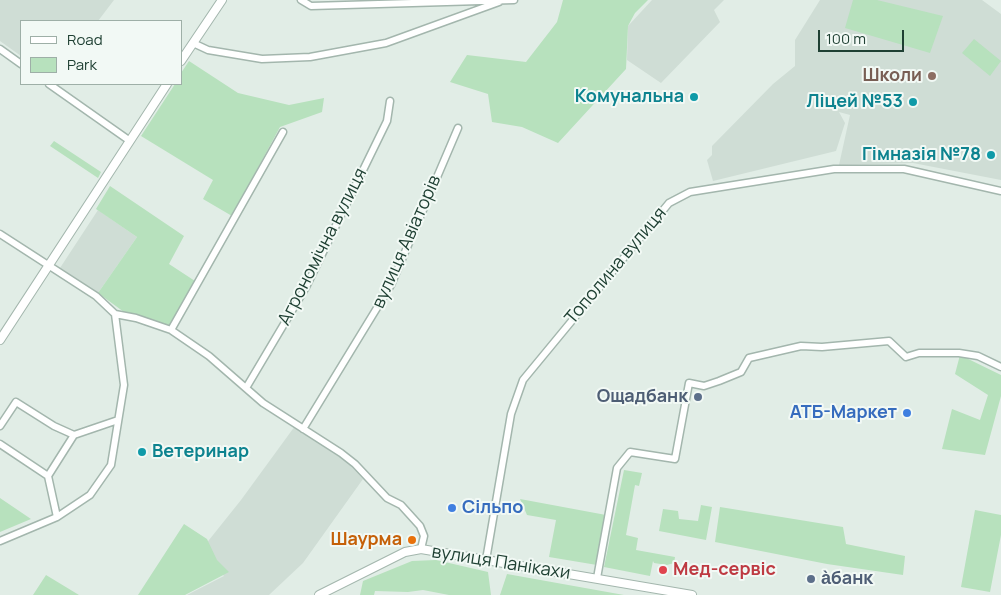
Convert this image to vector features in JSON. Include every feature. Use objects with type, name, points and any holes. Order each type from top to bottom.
[{"type":"street","points":[[182,60],[222,0]]},
{"type":"street","points":[[302,0],[311,6],[499,2],[514,0]]},
{"type":"street","points":[[193,43],[208,50],[262,59],[310,57],[386,43],[499,2]]},
{"type":"street","points":[[0,49],[20,63]]},
{"type":"street","points":[[50,85],[130,141]]},
{"type":"street","points":[[0,340],[166,85]]},
{"type":"street","name":"Агрономічна вулиця","points":[[246,388],[306,287],[387,121],[390,101]]},
{"type":"street","name":"вулиця Авіаторів","points":[[303,429],[391,285],[458,128]]},
{"type":"street","points":[[171,330],[283,132]]},
{"type":"street","name":"Тополина вулиця","points":[[486,560],[512,414],[519,388],[528,372],[669,203],[690,192],[834,169],[904,169],[1001,191]]},
{"type":"street","points":[[0,234],[96,296],[115,314],[136,318],[171,330],[194,345],[263,403],[312,433],[355,464],[387,498],[405,509],[423,531],[421,549]]},
{"type":"street","points":[[0,540],[57,517],[90,495],[111,465],[124,385],[115,314]]},
{"type":"street","points":[[597,578],[617,468],[630,452],[675,459],[688,383],[704,386],[740,372],[749,358],[801,346],[889,341],[906,357],[919,354],[959,352],[978,356],[1001,367]]},
{"type":"street","points":[[0,426],[16,402],[74,435]]},
{"type":"street","points":[[48,476],[74,435],[118,420]]},
{"type":"street","points":[[0,444],[48,476],[57,517]]},
{"type":"street","name":"вулиця Панікахи","points":[[319,595],[405,552],[421,549],[692,595]]},
{"type":"shaded area","points":[[0,0],[114,0],[99,20],[20,20],[20,55],[0,41]]},
{"type":"shaded area","points":[[652,0],[724,0],[714,10],[720,22],[661,83],[627,60],[628,26]]},
{"type":"shaded area","name":"Школи","points":[[820,0],[982,0],[1001,14],[1001,180],[913,163],[839,165],[850,115],[839,112],[845,123],[836,151],[713,181],[707,160],[712,155],[712,146],[773,84],[795,66],[795,40]]},
{"type":"shaded area","points":[[98,210],[137,237],[98,293],[60,268]]},
{"type":"shaded area","points":[[295,426],[348,463],[363,479],[303,563],[269,595],[187,595],[224,576],[201,550],[241,500]]},
{"type":"green space","points":[[563,0],[648,0],[635,13],[628,26],[626,69],[558,143],[522,127],[492,122],[488,94],[450,82],[467,55],[526,62],[557,22]]},
{"type":"green space","points":[[853,0],[877,0],[943,16],[930,53],[845,28]]},
{"type":"green space","points":[[974,39],[1001,61],[990,76],[962,53]]},
{"type":"green space","points":[[189,61],[238,93],[289,105],[324,98],[322,112],[280,127],[232,216],[203,199],[213,180],[141,136],[174,85],[182,85],[182,72]]},
{"type":"green space","points":[[54,141],[101,172],[98,178],[50,146]]},
{"type":"green space","points":[[110,186],[184,236],[169,264],[195,281],[170,327],[124,312],[98,293],[137,237],[96,209]]},
{"type":"green space","points":[[960,355],[1001,375],[1001,396],[985,455],[942,449],[952,409],[980,420],[988,395],[955,374]]},
{"type":"green space","points":[[624,470],[642,473],[639,486],[635,485],[626,535],[638,538],[636,550],[675,557],[674,563],[667,565],[654,563],[653,561],[650,576],[604,567]]},
{"type":"green space","points":[[0,498],[31,519],[0,532]]},
{"type":"green space","points":[[520,499],[606,515],[597,565],[549,557],[556,520],[527,515]]},
{"type":"green space","points":[[701,505],[712,507],[706,540],[659,531],[663,509],[678,511],[679,519],[698,521]]},
{"type":"green space","points":[[720,507],[843,527],[846,544],[905,556],[903,575],[827,564],[715,542]]},
{"type":"green space","points":[[975,510],[1001,515],[1001,535],[990,592],[961,587]]},
{"type":"green space","points":[[184,524],[207,539],[217,560],[229,572],[185,595],[138,595]]},
{"type":"green space","points":[[436,560],[488,572],[491,595],[449,595],[423,590],[408,592],[375,591],[374,595],[360,595],[363,581],[412,561]]},
{"type":"green space","points":[[507,574],[624,595],[500,595]]},
{"type":"green space","points":[[46,575],[79,595],[33,595]]},
{"type":"place","name":"Школи","points":[[932,76]]},
{"type":"place","name":"Комунальна","points":[[694,97]]},
{"type":"place","name":"Ліцей №53","points":[[913,102]]},
{"type":"place","name":"Гімназія №78","points":[[991,155]]},
{"type":"place","name":"Ощадбанк","points":[[698,397]]},
{"type":"place","name":"АТБ-Маркет","points":[[907,413]]},
{"type":"place","name":"Ветеринар","points":[[142,452]]},
{"type":"place","name":"Сільпо","points":[[452,508]]},
{"type":"place","name":"Шаурма","points":[[412,540]]},
{"type":"place","name":"Мед-сервіс","points":[[663,570]]},
{"type":"place","name":"а̀банк","points":[[811,579]]}]
